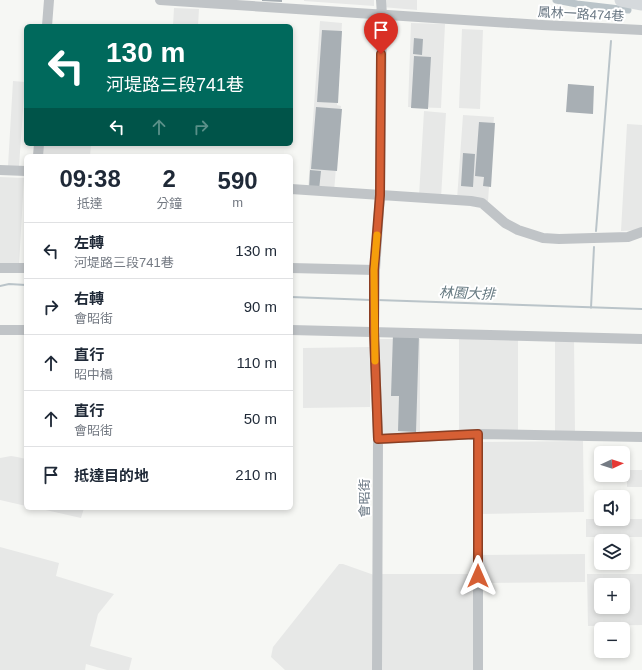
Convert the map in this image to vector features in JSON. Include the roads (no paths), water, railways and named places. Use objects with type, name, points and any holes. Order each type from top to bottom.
[{"type":"main road","points":[[621,0],[642,4]]},
{"type":"street","points":[[47,24],[49,0]]},
{"type":"street","name":"鳳林一路474巷","points":[[160,0],[542,25],[642,30]]},
{"type":"street","points":[[293,268],[375,273],[380,195],[381,0]]},
{"type":"street","points":[[0,170],[24,171]]},
{"type":"street","points":[[293,189],[482,203],[505,223],[518,230],[543,238],[628,237],[642,232]]},
{"type":"street","points":[[0,268],[24,268]]},
{"type":"street","name":"會昭街","points":[[375,273],[374,329],[378,439],[377,670]]},
{"type":"street","points":[[293,330],[374,329],[642,339]]},
{"type":"street","points":[[0,330],[24,330]]},
{"type":"street","points":[[478,434],[478,670]]},
{"type":"street","points":[[378,439],[478,434],[642,437]]},
{"type":"waterway","points":[[556,0],[628,10]]},
{"type":"waterway","points":[[611,8],[611,17]]},
{"type":"waterway","points":[[596,231],[611,41]]},
{"type":"waterway","points":[[591,308],[594,247]]},
{"type":"waterway","name":"林園大排","points":[[0,286],[9,284],[24,285]]},
{"type":"waterway","name":"林園大排","points":[[293,297],[371,300]]},
{"type":"waterway","name":"林園大排","points":[[377,300],[642,309]]}]
